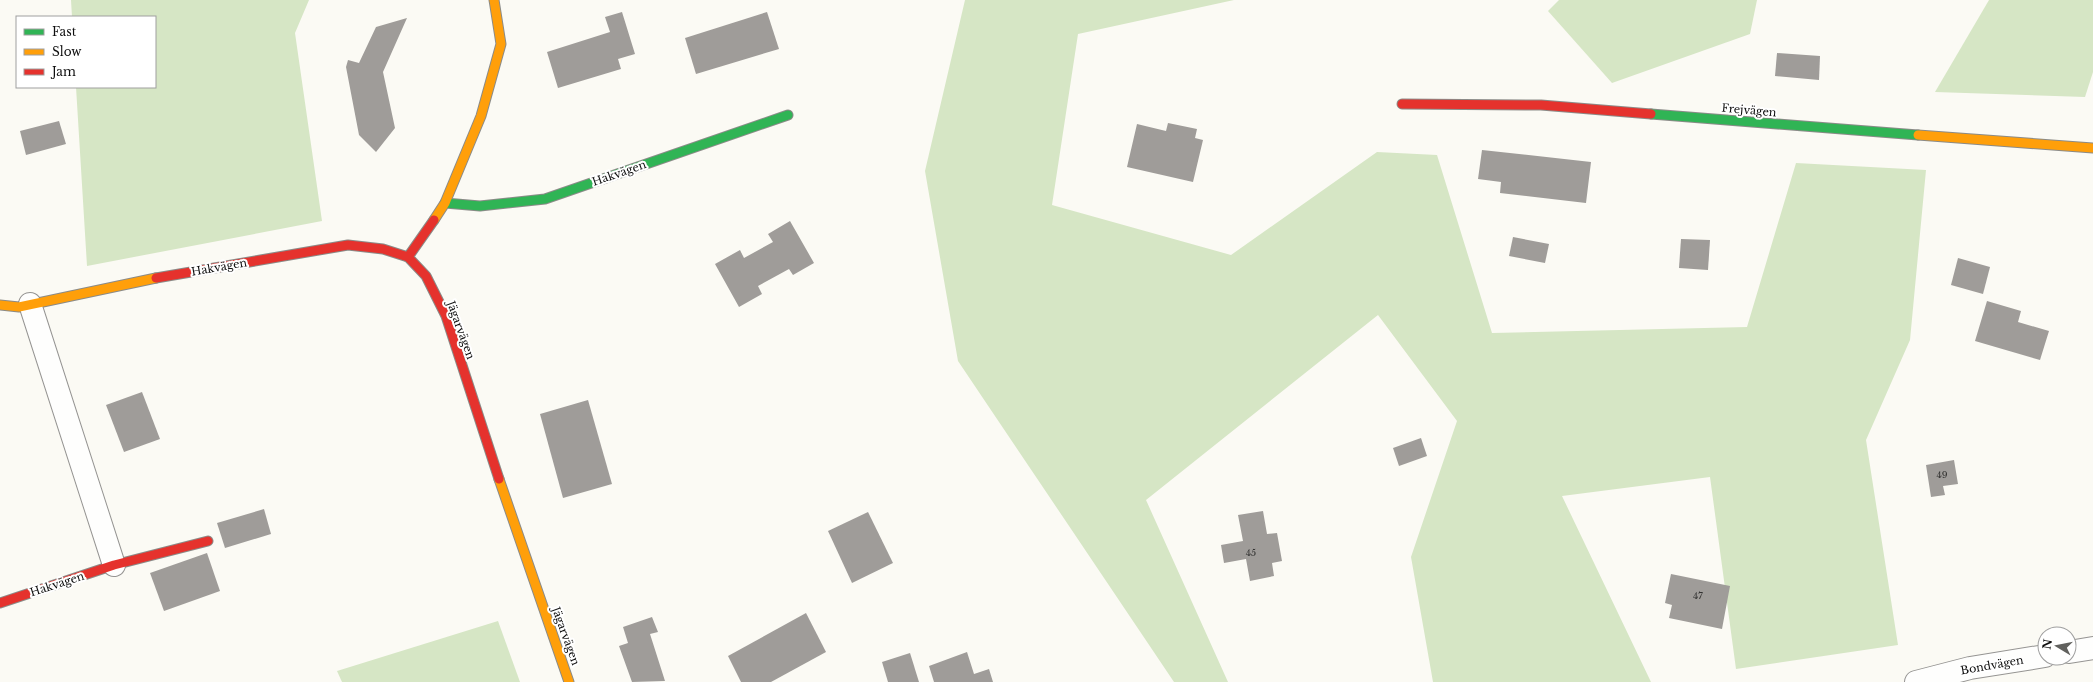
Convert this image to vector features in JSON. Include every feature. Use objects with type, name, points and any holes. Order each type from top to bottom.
[{"type":"street","points":[[408,257],[445,203],[481,116],[501,44],[494,0]]},
{"type":"street","name":"Frejvägen","points":[[1402,104],[1541,105],[1893,134],[2093,148]]},
{"type":"street","name":"Hakvägen","points":[[445,203],[480,206],[545,199],[788,114]]},
{"type":"street","name":"Hakvägen","points":[[0,305],[19,307],[181,274],[348,245],[383,249],[408,257]]},
{"type":"street","name":"Jägarvägen","points":[[408,257],[426,276],[446,316],[516,533],[569,682]]},
{"type":"street","points":[[30,304],[114,565]]},
{"type":"street","name":"Hakvägen","points":[[0,603],[114,565],[208,541]]},
{"type":"street","points":[[2077,651],[2093,648]]},
{"type":"street","name":"Bondvägen","points":[[1916,682],[1974,675],[2037,658]]},
{"type":"green space","points":[[71,0],[309,0],[295,33],[322,221],[87,266],[76,88],[156,88],[156,16],[72,16]]},
{"type":"green space","points":[[965,0],[1234,0],[1078,34],[1052,205],[1231,255],[1377,152],[1437,155],[1492,333],[1747,327],[1796,163],[1926,170],[1910,340],[1866,440],[1898,645],[1736,669],[1710,477],[1562,496],[1651,682],[1433,682],[1411,557],[1457,421],[1378,315],[1146,500],[1228,682],[1174,682],[958,361],[925,171]]},
{"type":"green space","points":[[1559,0],[1757,0],[1750,34],[1612,83],[1548,11]]},
{"type":"green space","points":[[1989,0],[2093,0],[2093,72],[2085,97],[1935,92]]},
{"type":"green space","points":[[498,621],[520,682],[342,682],[337,671]]},
{"type":"building","points":[[622,12],[635,54],[618,59],[621,69],[558,88],[547,52],[610,32],[605,17]]},
{"type":"building","points":[[767,12],[779,49],[696,74],[685,38]]},
{"type":"building","points":[[407,18],[383,72],[395,128],[376,152],[359,135],[346,67],[348,60],[359,63],[376,27]]},
{"type":"building","points":[[1777,53],[1820,56],[1819,80],[1775,76]]},
{"type":"building","points":[[59,121],[66,144],[26,155],[20,131]]},
{"type":"building","points":[[1168,123],[1197,129],[1195,138],[1203,140],[1193,182],[1127,167],[1137,124],[1166,131]]},
{"type":"building","points":[[1482,150],[1591,162],[1586,203],[1500,193],[1501,182],[1478,179]]},
{"type":"building","points":[[790,221],[814,263],[793,275],[789,269],[758,286],[762,294],[739,307],[715,264],[740,250],[744,258],[773,242],[768,234]]},
{"type":"building","points":[[1513,237],[1549,244],[1545,263],[1509,256]]},
{"type":"building","points":[[1681,239],[1710,240],[1708,270],[1679,268]]},
{"type":"building","points":[[1958,258],[1990,267],[1983,294],[1951,285]]},
{"type":"building","points":[[1987,301],[2021,311],[2018,322],[2049,331],[2040,360],[1975,341]]},
{"type":"building","points":[[142,392],[160,439],[124,452],[106,405]]},
{"type":"building","points":[[588,400],[612,484],[563,498],[540,414]]},
{"type":"building","points":[[1421,438],[1427,456],[1399,466],[1393,448]]},
{"type":"building","points":[[1954,460],[1958,484],[1943,486],[1945,495],[1931,497],[1926,465]]},
{"type":"building","points":[[264,509],[271,534],[225,548],[217,523]]},
{"type":"building","points":[[1263,511],[1267,534],[1277,533],[1282,561],[1272,563],[1274,576],[1250,581],[1246,559],[1224,563],[1221,545],[1243,541],[1238,515]]},
{"type":"building","points":[[868,512],[893,563],[852,583],[828,531]]},
{"type":"building","points":[[207,553],[220,591],[164,611],[150,573]]},
{"type":"building","points":[[1671,574],[1730,586],[1722,629],[1669,618],[1672,605],[1665,603]]},
{"type":"building","points":[[806,613],[826,652],[771,682],[741,682],[728,656]]},
{"type":"building","points":[[652,617],[658,632],[650,634],[665,681],[632,682],[619,646],[628,643],[623,627]]},
{"type":"building","points":[[967,652],[974,674],[989,669],[993,682],[934,682],[929,666]]},
{"type":"building","points":[[910,653],[919,682],[888,682],[882,662]]},
{"type":"traffic: fast","points":[[1651,114],[1918,135]]},
{"type":"traffic: fast","points":[[445,203],[480,206],[545,199],[788,115]]},
{"type":"traffic: slow","points":[[434,220],[445,203],[481,116],[501,44],[494,0]]},
{"type":"traffic: slow","points":[[1918,135],[2093,148]]},
{"type":"traffic: slow","points":[[0,305],[19,307],[156,278]]},
{"type":"traffic: slow","points":[[499,479],[569,682]]},
{"type":"traffic: jam","points":[[1402,104],[1541,105],[1651,114]]},
{"type":"traffic: jam","points":[[434,220],[408,257],[426,276],[446,316],[499,479]]},
{"type":"traffic: jam","points":[[156,278],[348,245],[383,249],[408,257]]},
{"type":"traffic: jam","points":[[0,603],[114,565],[208,541]]}]
